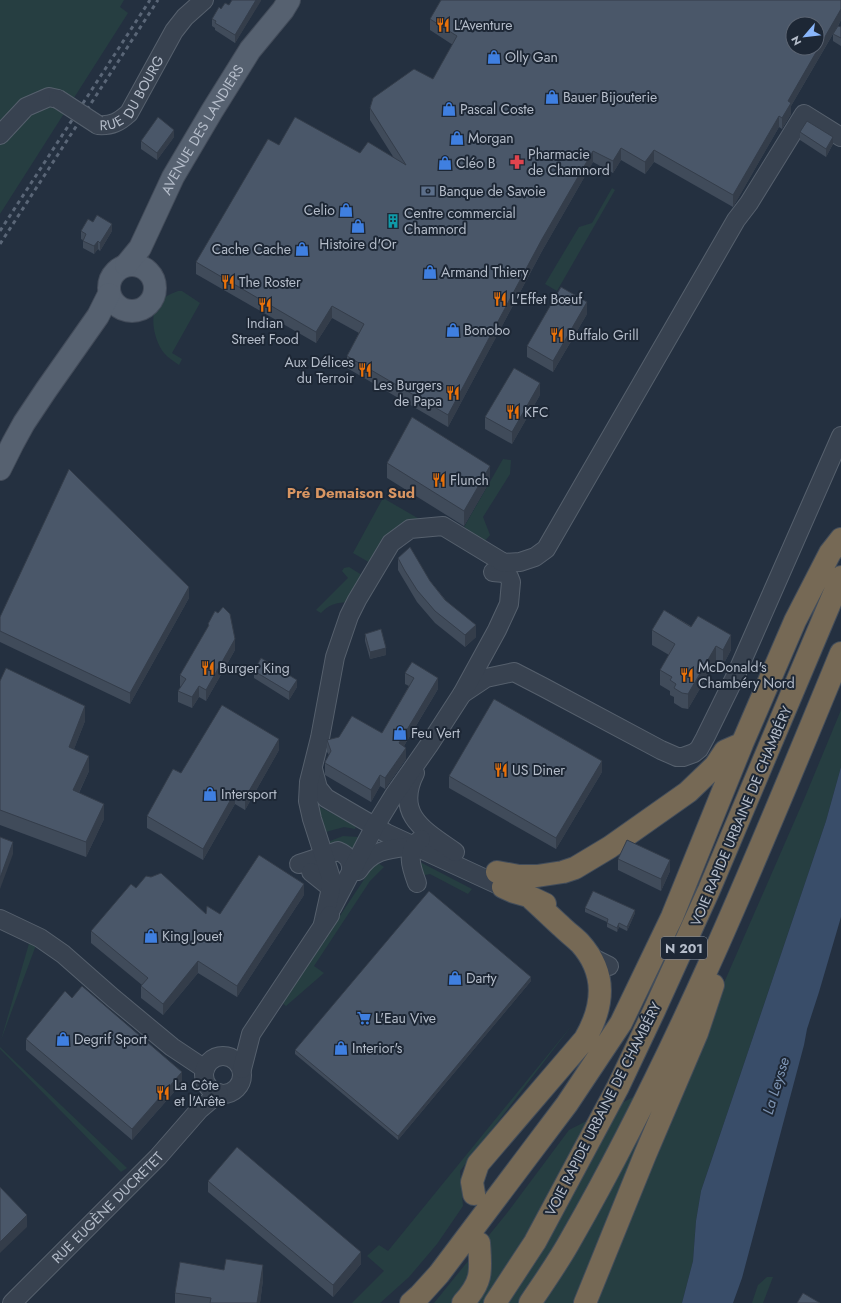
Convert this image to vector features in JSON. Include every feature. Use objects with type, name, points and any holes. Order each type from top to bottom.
[{"type":"highway","points":[[411,1303],[439,1274],[567,1104],[621,1023],[672,917],[742,744],[795,621],[830,553],[841,539]]},
{"type":"highway","name":"VOIE RAPIDE URBAINE DE CHAMBÉRY","points":[[495,1303],[535,1242],[618,1087],[700,910],[841,577]]},
{"type":"highway","name":"VOIE RAPIDE URBAINE DE CHAMBÉRY","points":[[530,1303],[570,1240],[624,1142],[686,1014],[756,858],[841,653]]},
{"type":"highway","points":[[500,880],[519,876],[537,876],[563,872],[575,868],[610,847],[683,796],[715,766],[725,751],[742,744]]},
{"type":"highway","points":[[585,1303],[644,1155],[697,1032],[756,858]]},
{"type":"highway","points":[[500,880],[578,923],[599,946],[607,958],[613,989],[610,1015],[586,1076]]},
{"type":"highway","points":[[474,1194],[472,1182],[478,1164],[576,1052],[591,1030],[599,1004],[600,985],[596,966],[580,943],[532,899]]},
{"type":"highway","points":[[463,1303],[473,1292],[478,1281],[481,1268],[479,1243]]},
{"type":"main road","name":"AVENUE DES LANDIERS","points":[[126,265],[140,248],[173,177],[212,111],[250,50],[283,10],[289,0]]},
{"type":"main road","points":[[152,276],[151,250],[156,213]]},
{"type":"main road","points":[[86,332],[122,319],[137,311],[149,304],[153,299],[155,282],[152,276],[142,266],[134,264],[126,265],[114,273],[110,279],[108,286],[109,294],[113,302],[120,308],[128,311],[137,311]]},
{"type":"main road","points":[[0,469],[24,423],[98,316],[109,294]]},
{"type":"street","name":"RUE DU BOURG","points":[[0,134],[26,107],[49,97],[58,99],[98,124],[107,126],[113,125],[121,120],[129,113],[174,32],[185,17],[204,0]]},
{"type":"street","points":[[323,924],[331,888],[331,878],[312,819],[308,801],[310,782],[335,657],[349,616],[391,543],[410,529],[443,526],[504,563],[520,562],[535,558],[546,549],[736,220],[749,203],[804,114],[841,137]]},
{"type":"street","points":[[462,694],[486,678],[514,672],[661,750],[677,757],[683,757],[694,753],[706,738],[735,677],[841,436]]},
{"type":"street","points":[[323,924],[375,826],[462,694],[509,604],[511,582],[509,577],[504,573],[493,572]]},
{"type":"street","points":[[429,745],[408,792],[412,817],[423,829],[455,852],[500,880]]},
{"type":"street","points":[[313,766],[318,788],[326,798],[414,846],[500,880]]},
{"type":"street","points":[[417,883],[410,862],[414,846],[422,838],[455,852]]},
{"type":"street","points":[[210,1082],[209,1063],[214,1059],[224,1056],[251,1034],[323,924],[346,892],[363,862],[376,853],[414,846]]},
{"type":"street","points":[[331,888],[305,868],[323,855],[338,851],[343,853],[351,861],[351,872]]},
{"type":"street","points":[[0,919],[40,938],[52,946],[210,1082],[230,1093],[239,1086],[242,1081],[242,1069],[251,1034]]},
{"type":"street","points":[[589,956],[609,966]]},
{"type":"street","points":[[224,1056],[235,1060],[242,1069]]},
{"type":"street","name":"RUE EUGÈNE DUCRETET","points":[[12,1303],[158,1157],[199,1110],[210,1082]]},
{"type":"green space","points":[[0,0],[124,0],[120,7],[128,13],[0,214]]},
{"type":"green space","points":[[612,188],[615,190],[557,291],[545,284],[579,227],[592,223]]},
{"type":"green space","points":[[182,291],[200,303],[172,353],[182,359],[179,365],[164,353],[158,343],[153,323],[153,316],[157,305],[166,296]]},
{"type":"green space","points":[[503,459],[511,460],[510,474],[483,517],[490,535],[485,541],[464,527]]},
{"type":"green space","points":[[383,498],[421,520],[372,564],[353,553]]},
{"type":"green space","points":[[349,567],[365,577],[350,602],[334,604],[321,613],[316,610],[348,578],[342,571],[344,568]]},
{"type":"green space","points":[[841,710],[841,767],[826,821],[701,1191],[696,1221],[693,1261],[682,1303],[434,1303],[507,1213],[569,1130],[686,1070],[805,797]]},
{"type":"green space","points":[[316,803],[320,807],[356,826],[355,829],[344,827],[322,833]]},
{"type":"green space","points":[[343,836],[359,837],[354,854],[327,846],[325,843]]},
{"type":"green space","points":[[420,862],[472,889],[468,894],[430,874],[420,876]]},
{"type":"green space","points":[[378,863],[384,867],[370,881],[314,966],[324,973],[286,1006],[282,1003],[373,866]]},
{"type":"green space","points":[[30,940],[36,945],[1,1040]]},
{"type":"green space","points":[[573,1024],[460,1171],[463,1206],[437,1244],[409,1277],[380,1303],[352,1303],[384,1271],[367,1256],[379,1245],[388,1251]]},
{"type":"green space","points":[[0,1047],[127,1168],[121,1172],[0,1049]]},
{"type":"green space","points":[[767,1277],[773,1277],[763,1303],[752,1303],[758,1285]]},
{"type":"water","name":"La Leysse","points":[[841,767],[841,917],[807,1029],[742,1278],[733,1303],[682,1303],[693,1261],[696,1221],[701,1191],[826,821]]},
{"type":"building","points":[[232,0],[256,0],[235,35],[215,23],[216,21],[212,19],[219,7],[221,9],[225,3],[229,5]]},
{"type":"building","name":"Centre commercial Chamnord","points":[[441,0],[841,0],[841,9],[825,37],[825,16],[785,16],[785,56],[814,56],[788,101],[791,103],[782,118],[779,116],[733,195],[654,150],[645,162],[621,148],[613,161],[593,151],[542,239],[448,415],[347,356],[364,324],[332,306],[316,332],[196,262],[268,139],[279,145],[295,117],[360,153],[368,142],[406,165],[370,108],[373,98],[414,69],[433,79],[457,36],[430,19]]},
{"type":"building","points":[[838,26],[841,27],[841,38],[833,34]]},
{"type":"building","points":[[158,117],[174,130],[157,153],[141,141]]},
{"type":"building","points":[[807,121],[833,137],[826,149],[800,132]]},
{"type":"building","points":[[97,215],[112,224],[100,243],[98,241],[94,246],[83,241],[86,234],[81,231],[88,219],[93,222]]},
{"type":"building","name":"Buffalo Grill","points":[[561,287],[587,302],[553,361],[527,346]]},
{"type":"building","name":"KFC","points":[[514,368],[540,383],[512,432],[485,417]]},
{"type":"building","name":"Flunch","points":[[412,417],[490,466],[464,511],[387,463]]},
{"type":"building","points":[[69,469],[189,587],[130,693],[0,631],[0,617]]},
{"type":"building","points":[[410,547],[430,581],[445,600],[476,625],[465,635],[435,611],[417,590],[405,571],[398,558]]},
{"type":"building","name":"Burger King","points":[[223,607],[230,614],[235,639],[206,690],[199,686],[192,697],[178,691],[186,679],[180,675],[209,625],[208,624],[215,611],[218,613]]},
{"type":"building","name":"McDonald's Chambéry Nord","points":[[664,610],[691,627],[698,616],[731,635],[723,650],[716,646],[688,694],[682,693],[674,688],[676,684],[670,680],[672,677],[660,670],[675,644],[652,630]]},
{"type":"building","points":[[381,629],[386,648],[370,652],[365,634]]},
{"type":"building","points":[[261,658],[297,680],[289,692],[254,671]]},
{"type":"building","name":"Feu Vert","points":[[412,662],[438,678],[399,743],[406,748],[385,778],[380,775],[371,790],[325,763],[331,751],[327,740],[339,737],[352,716],[382,733],[414,678],[405,673]]},
{"type":"building","points":[[6,668],[85,706],[69,747],[89,756],[73,790],[104,804],[86,842],[0,810],[0,681]]},
{"type":"building","points":[[494,699],[602,761],[556,838],[449,776]]},
{"type":"building","name":"Intersport","points":[[222,705],[279,739],[245,798],[235,792],[203,849],[147,816],[173,769],[181,773]]},
{"type":"building","points":[[0,837],[13,842],[0,878]]},
{"type":"building","points":[[627,840],[670,860],[661,879],[618,859]]},
{"type":"building","points":[[259,855],[304,884],[237,986],[198,961],[163,1004],[141,986],[148,978],[91,931],[131,884],[136,888],[146,876],[151,877],[161,873],[206,914],[207,906],[220,914]]},
{"type":"building","points":[[429,891],[531,977],[398,1136],[295,1050]]},
{"type":"building","points":[[593,891],[635,910],[627,927],[619,923],[617,928],[607,923],[608,919],[585,908]]},
{"type":"building","points":[[82,986],[182,1072],[132,1129],[26,1039],[65,991],[72,998]]},
{"type":"building","points":[[237,1147],[361,1252],[333,1285],[208,1181]]},
{"type":"building","points":[[0,1187],[27,1215],[0,1242]]},
{"type":"building","points":[[226,1259],[263,1265],[257,1303],[210,1303],[211,1298],[175,1293],[180,1262],[224,1270]]},
{"type":"building","points":[[803,1293],[820,1303],[797,1303]]},
{"type":"railway","points":[[0,231],[150,0]]},
{"type":"railway","points":[[0,244],[158,0]]},
{"type":"place","name":"L'Aventure","points":[[443,25]]},
{"type":"place","name":"Olly Gan","points":[[494,57]]},
{"type":"place","name":"Bauer Bijouterie","points":[[552,97]]},
{"type":"place","name":"Pascal Coste","points":[[449,109]]},
{"type":"place","name":"Morgan","points":[[457,138]]},
{"type":"place","name":"Pharmacie de Chamnord","points":[[517,162]]},
{"type":"place","name":"Cléo B","points":[[445,163]]},
{"type":"place","name":"Banque de Savoie","points":[[428,191]]},
{"type":"place","name":"Celio","points":[[346,210]]},
{"type":"place","name":"Centre commercial Chamnord","points":[[393,221]]},
{"type":"place","name":"Histoire d'Or","points":[[358,226]]},
{"type":"place","name":"Cache Cache","points":[[302,249]]},
{"type":"place","name":"Armand Thiery","points":[[430,272]]},
{"type":"place","name":"The Roster","points":[[228,282]]},
{"type":"place","name":"L'Effet Bœuf","points":[[500,299]]},
{"type":"place","name":"Indian Street Food","points":[[265,305]]},
{"type":"place","name":"Bonobo","points":[[453,330]]},
{"type":"place","name":"Buffalo Grill","points":[[557,335]]},
{"type":"place","name":"Aux Délices du Terroir","points":[[365,370]]},
{"type":"place","name":"Les Burgers de Papa","points":[[453,393]]},
{"type":"place","name":"KFC","points":[[513,412]]},
{"type":"place","name":"Flunch","points":[[439,480]]},
{"type":"place","name":"Burger King","points":[[208,668]]},
{"type":"place","name":"McDonald's Chambéry Nord","points":[[687,675]]},
{"type":"place","name":"Feu Vert","points":[[400,733]]},
{"type":"place","name":"US Diner","points":[[501,770]]},
{"type":"place","name":"Intersport","points":[[210,794]]},
{"type":"place","name":"King Jouet","points":[[151,936]]},
{"type":"place","name":"Darty","points":[[455,978]]},
{"type":"place","name":"L'Eau Vive","points":[[364,1018]]},
{"type":"place","name":"Degrif Sport","points":[[63,1039]]},
{"type":"place","name":"Interior's","points":[[341,1048]]},
{"type":"place","name":"La Côte et l'Arête","points":[[163,1093]]},
{"type":"district","name":"Pré Demaison Sud","points":[[351,493]]}]
